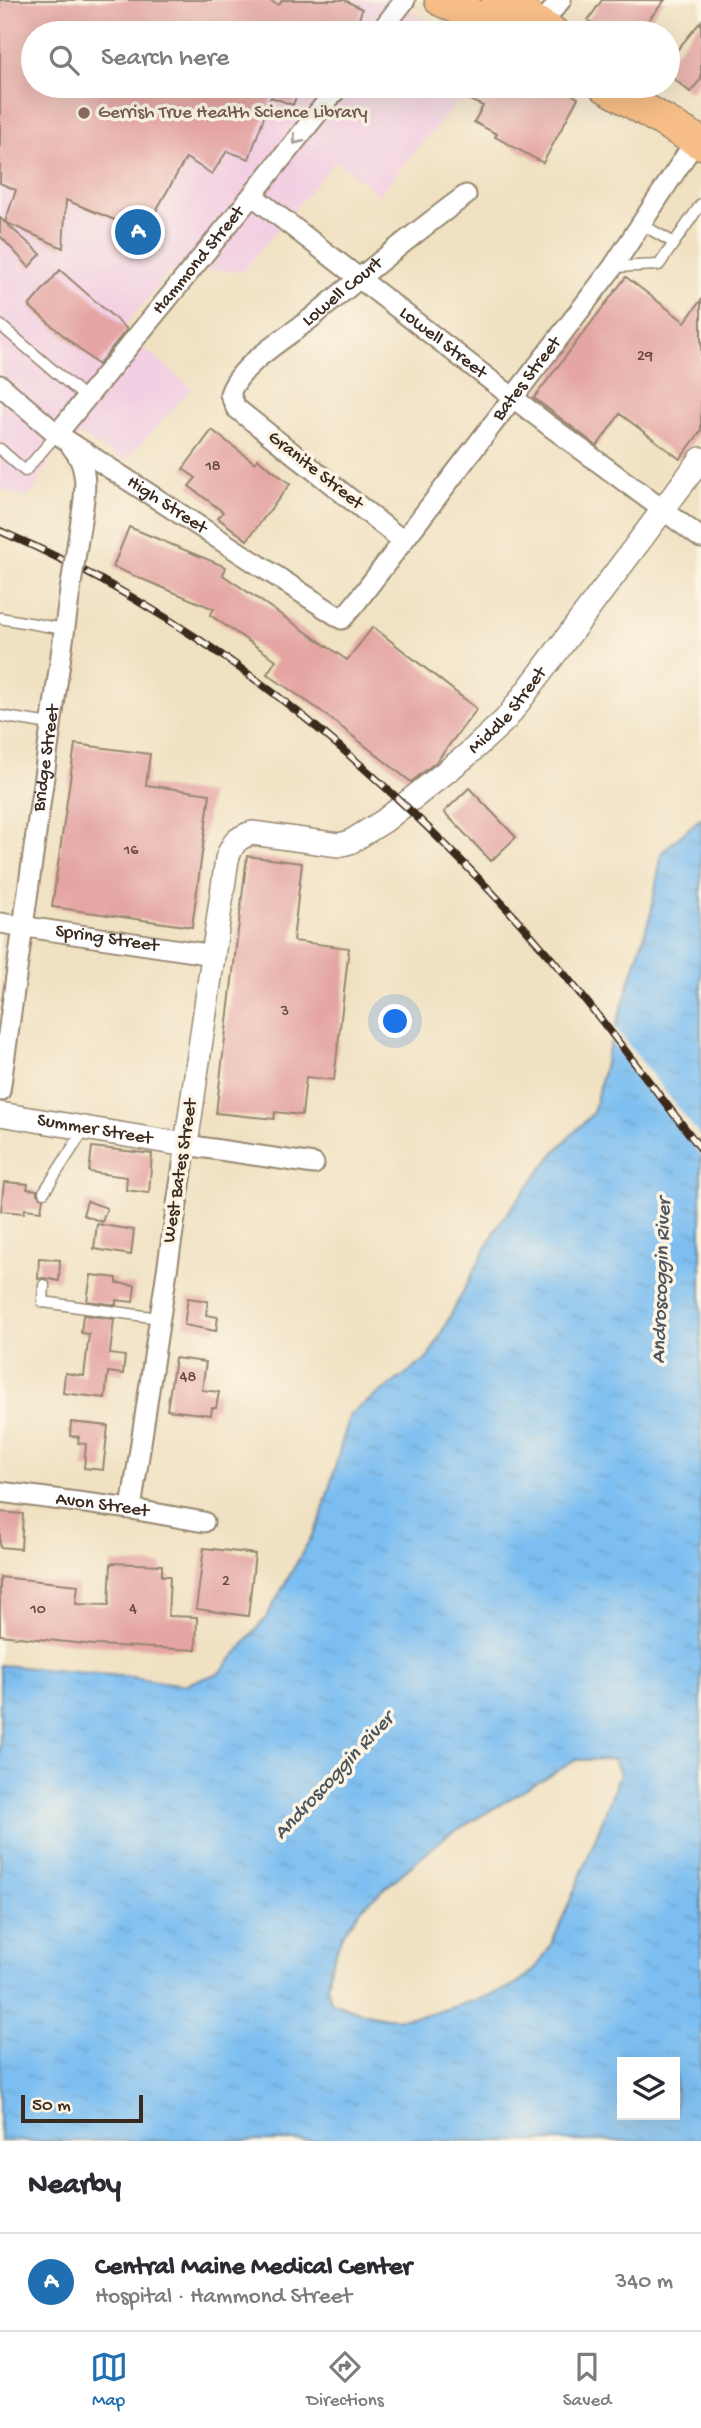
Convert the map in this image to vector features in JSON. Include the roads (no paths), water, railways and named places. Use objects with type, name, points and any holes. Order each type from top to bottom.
[{"type":"highway","points":[[441,0],[505,21]]},
{"type":"highway","points":[[498,0],[523,21]]},
{"type":"highway","points":[[629,98],[700,134]]},
{"type":"highway","points":[[655,98],[700,134]]},
{"type":"street","points":[[389,21],[405,0]]},
{"type":"street","points":[[543,21],[561,0]]},
{"type":"street","name":"Hammond Street","points":[[57,434],[330,98]]},
{"type":"street","name":"Bates Street","points":[[342,619],[612,267],[700,134]]},
{"type":"street","name":"Lowell Street","points":[[253,195],[512,397],[701,538]]},
{"type":"street","name":"Lowell Court","points":[[231,398],[233,385],[255,363],[466,195]]},
{"type":"street","name":"High Street","points":[[0,385],[57,434],[342,619]]},
{"type":"street","name":"Granite Street","points":[[231,398],[236,408],[403,541]]},
{"type":"street","name":"Bridge Street","points":[[0,1091],[85,485],[82,464],[72,448],[57,434]]},
{"type":"street","name":"Middle Street","points":[[239,837],[258,833],[339,845],[350,842],[384,821],[466,756],[506,719],[701,459]]},
{"type":"street","name":"West Bates Street","points":[[131,1509],[227,859],[231,846],[239,837]]},
{"type":"street","name":"Spring Street","points":[[0,923],[214,954]]},
{"type":"street","name":"Summer Street","points":[[0,1114],[314,1164]]},
{"type":"street","name":"Avon Street","points":[[0,1492],[131,1509],[204,1522]]},
{"type":"lane","points":[[612,267],[659,265],[700,207]]},
{"type":"lane","points":[[641,224],[674,243]]},
{"type":"lane","points":[[0,325],[86,398]]},
{"type":"lane","points":[[0,449],[25,471],[57,434]]},
{"type":"lane","points":[[0,618],[64,629]]},
{"type":"lane","points":[[0,716],[50,724]]},
{"type":"lane","points":[[44,1192],[84,1129]]},
{"type":"lane","points":[[44,1285],[43,1302],[159,1318]]},
{"type":"water","name":"Androscoggin River","points":[[701,818],[701,2141],[0,2141],[0,1665],[131,1677],[183,1685],[220,1673],[266,1618],[320,1521],[350,1414],[428,1358],[499,1224],[554,1153],[593,1113],[607,1055],[651,913],[662,852]],"holes":[[[614,1759],[620,1774],[551,1945],[541,1962],[527,1976],[512,1986],[485,1997],[409,2018],[365,2014],[331,2001],[327,1986],[330,1968],[342,1935],[363,1907],[445,1837],[576,1760]]]},
{"type":"railway","points":[[0,531],[73,565],[144,604],[276,695],[339,746],[399,799],[512,914],[585,1000],[701,1149]]},
{"type":"place","name":"Gerrish True Health Science Library","points":[[84,113]]},
{"type":"place","name":"Central Maine Medical Center","points":[[138,232]]}]
